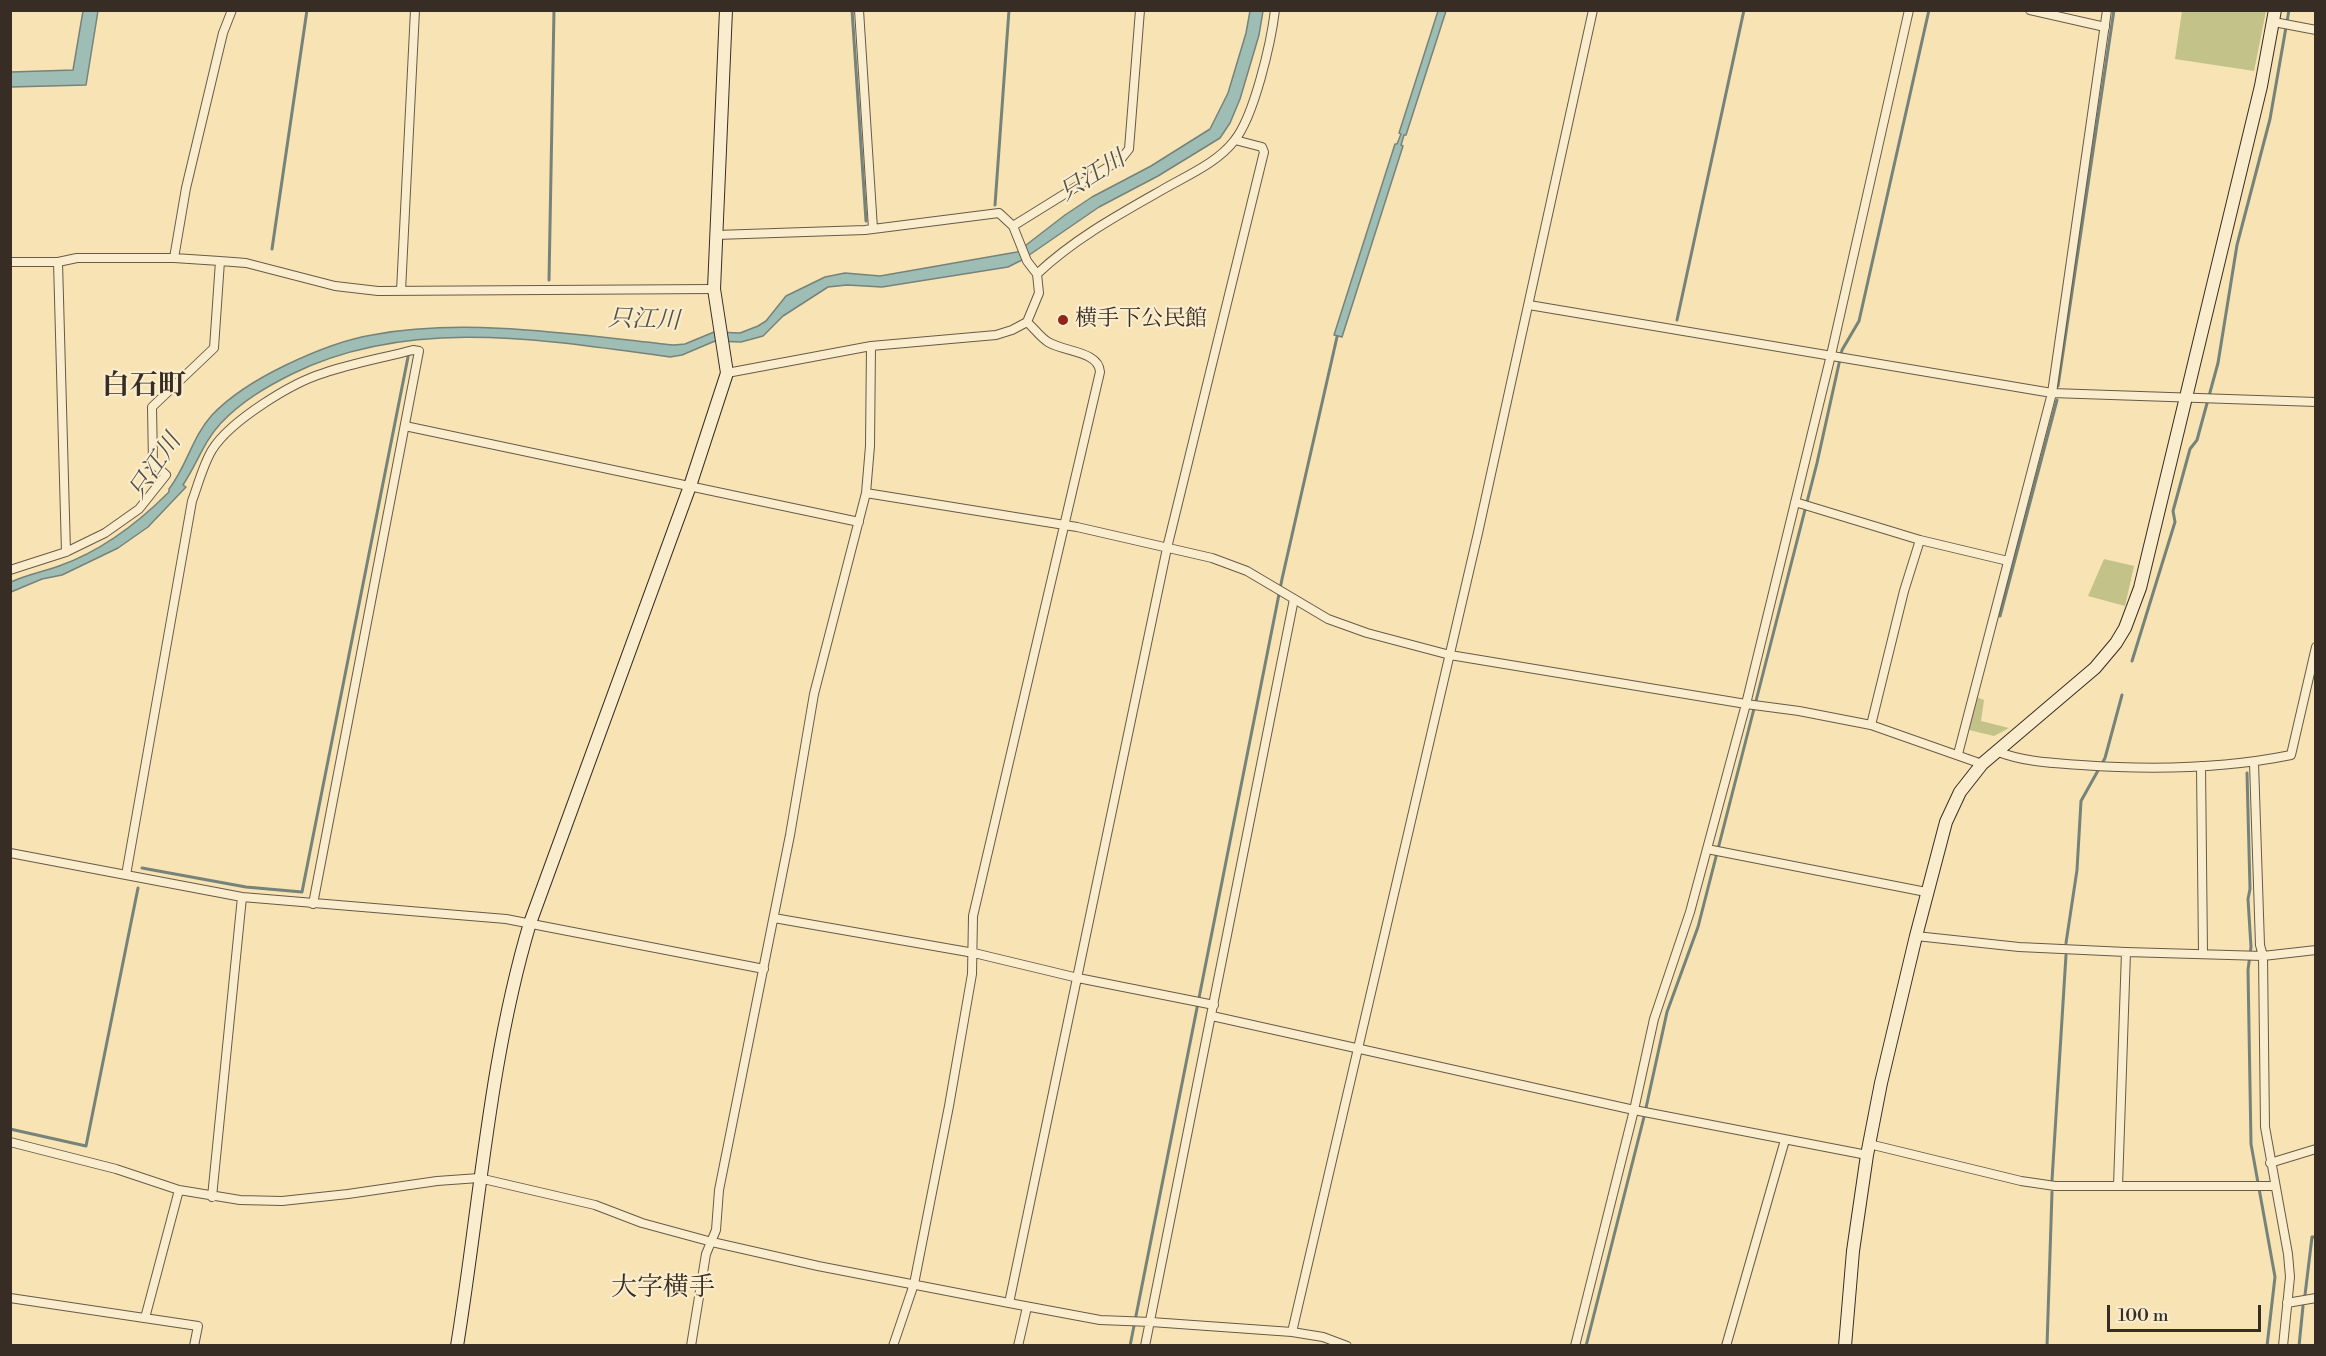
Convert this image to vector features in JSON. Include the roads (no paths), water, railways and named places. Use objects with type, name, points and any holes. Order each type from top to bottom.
[{"type":"street","points":[[174,258],[189,177],[223,33],[232,10]]},
{"type":"street","points":[[401,291],[415,10]]},
{"type":"street","points":[[457,1346],[472,1256],[479,1178],[514,978],[530,923],[690,486],[727,373],[714,290],[726,10]]},
{"type":"street","points":[[859,10],[873,229]]},
{"type":"street","points":[[1013,226],[1121,159],[1129,149],[1140,10]]},
{"type":"street","points":[[1036,274],[1098,227],[1208,163],[1235,140],[1256,92],[1272,36],[1275,10]]},
{"type":"street","points":[[1292,1332],[1450,655],[1593,10]]},
{"type":"street","points":[[1575,1346],[1634,1110],[1654,1019],[1690,912],[1798,503],[1834,355],[1909,10]]},
{"type":"street","points":[[2030,10],[2105,27]]},
{"type":"street","points":[[1958,754],[2052,393],[2107,10]]},
{"type":"street","points":[[1845,1346],[1853,1251],[1868,1150],[1881,1083],[1926,892],[1946,822],[1960,792],[1982,764],[2095,668],[2125,628],[2140,588],[2262,86],[2281,20],[2316,30]]},
{"type":"street","points":[[1009,1303],[1167,548],[1264,152],[1262,147],[1235,140]]},
{"type":"street","points":[[716,235],[873,229],[999,213],[1013,226],[1016,239],[1036,274],[1039,293],[1026,322],[996,335],[871,346],[727,373]]},
{"type":"street","points":[[10,262],[58,262],[77,258],[174,258],[220,261],[246,263],[334,286],[401,291],[714,290]]},
{"type":"street","points":[[10,570],[66,552],[105,533],[139,508],[166,475],[153,463],[152,407],[214,348],[220,261]]},
{"type":"street","points":[[58,262],[66,552]]},
{"type":"street","points":[[1529,305],[2052,393],[2316,402]]},
{"type":"street","points":[[893,1346],[914,1284],[949,1106],[972,974],[973,916],[1100,367],[1093,358],[1064,350],[1048,342],[1026,322]]},
{"type":"street","points":[[691,1346],[706,1254],[716,1230],[720,1190],[774,918],[814,694],[866,493],[870,446],[871,346]]},
{"type":"street","points":[[126,875],[192,501],[212,451],[228,431],[245,416],[322,373],[413,350],[419,351],[313,904]]},
{"type":"street","points":[[405,426],[858,522]]},
{"type":"street","points":[[866,493],[1065,526],[1212,558],[1247,571],[1328,619],[1366,633],[1450,655],[1799,711],[1871,725],[1982,764]]},
{"type":"street","points":[[1798,503],[1920,540],[2008,561]]},
{"type":"street","points":[[1871,725],[1904,591],[1920,540]]},
{"type":"street","points":[[1145,1346],[1212,1016],[1210,1005],[1291,598]]},
{"type":"street","points":[[1996,751],[2009,757],[2046,763],[2136,769],[2254,763],[2291,755],[2316,647]]},
{"type":"street","points":[[2254,763],[2262,956],[2265,1127],[2270,1163],[2269,1186],[2288,1254],[2290,1277],[2283,1346]]},
{"type":"street","points":[[2201,766],[2203,954]]},
{"type":"street","points":[[1707,849],[1926,892]]},
{"type":"street","points":[[10,854],[242,897],[506,919],[764,969]]},
{"type":"street","points":[[212,1197],[242,897]]},
{"type":"street","points":[[774,918],[974,953],[1078,978],[1210,1005]]},
{"type":"street","points":[[1916,936],[2019,947],[2126,952],[2262,956],[2316,950]]},
{"type":"street","points":[[2118,1186],[2126,952]]},
{"type":"street","points":[[1212,1016],[1634,1110],[1785,1140],[1868,1150],[2021,1181],[2055,1186],[2269,1186]]},
{"type":"street","points":[[1726,1346],[1785,1140]]},
{"type":"street","points":[[10,1142],[116,1169],[179,1190],[240,1200],[282,1201],[348,1194],[437,1180],[479,1178],[595,1205],[642,1223],[712,1242],[818,1266],[1027,1307],[1100,1320],[1292,1332],[1323,1337],[1347,1346]]},
{"type":"street","points":[[2270,1163],[2316,1149]]},
{"type":"street","points":[[145,1318],[179,1190]]},
{"type":"street","points":[[10,1298],[198,1326],[194,1346]]},
{"type":"street","points":[[2287,1303],[2316,1298]]},
{"type":"street","points":[[1018,1346],[1027,1307]]},
{"type":"water","points":[[83,11],[98,11],[86,85],[11,87],[11,72],[73,70]]},
{"type":"water","points":[[1250,11],[1263,11],[1259,35],[1240,99],[1230,123],[1220,138],[1158,176],[1099,207],[1022,260],[1008,267],[882,287],[847,285],[828,287],[783,316],[763,336],[741,342],[715,341],[682,355],[670,357],[575,344],[478,337],[383,344],[337,356],[273,384],[229,415],[205,445],[183,485],[186,487],[148,527],[118,548],[62,575],[42,579],[11,592],[11,582],[90,553],[144,515],[169,492],[205,424],[220,407],[238,393],[286,365],[339,343],[361,337],[408,330],[484,328],[561,333],[674,345],[685,344],[714,332],[740,333],[758,326],[766,321],[786,296],[825,277],[845,273],[880,276],[1017,252],[1092,197],[1151,166],[1210,129],[1228,93],[1246,33]]},
{"type":"water","points":[[1438,11],[1446,11],[1406,135],[1404,135],[1401,145],[1403,146],[1342,337],[1334,335],[1395,144],[1401,134],[1399,133]]},
{"type":"waterway","points":[[272,249],[307,10]]},
{"type":"waterway","points":[[549,280],[554,10]]},
{"type":"waterway","points":[[852,10],[866,221]]},
{"type":"waterway","points":[[995,205],[1009,10]]},
{"type":"waterway","points":[[1677,320],[1744,10]]},
{"type":"waterway","points":[[1586,1346],[1644,1117],[1667,1012],[1698,927],[1817,463],[1842,350],[1859,321],[1929,10]]},
{"type":"waterway","points":[[2058,386],[2114,10]]},
{"type":"waterway","points":[[2132,661],[2175,522],[2173,511],[2190,449],[2197,440],[2218,363],[2237,245],[2270,119],[2289,10]]},
{"type":"waterway","points":[[1130,1346],[1282,579],[1337,337]]},
{"type":"waterway","points":[[142,868],[246,887],[302,892],[408,357]]},
{"type":"waterway","points":[[2000,616],[2057,400]]},
{"type":"waterway","points":[[2066,943],[2077,870],[2081,801],[2105,758],[2122,695]]},
{"type":"waterway","points":[[2247,773],[2250,889],[2248,899],[2251,947],[2248,970],[2251,1144],[2275,1277],[2267,1346]]},
{"type":"waterway","points":[[10,1129],[86,1146],[138,888]]},
{"type":"waterway","points":[[2052,1180],[2066,955]]},
{"type":"waterway","points":[[2047,1346],[2052,1192]]},
{"type":"waterway","points":[[2305,1295],[2312,1237],[2316,1237]]},
{"type":"waterway","points":[[2299,1346],[2303,1306]]},
{"type":"place","name":"横手下公民館","points":[[1063,320]]},
{"type":"district","name":"白石町","points":[[144,387]]},
{"type":"district","name":"大字横手","points":[[663,1289]]},
{"type":"water label","name":"只江川","points":[[1093,177]]},
{"type":"water label","name":"只江川","points":[[644,321]]},
{"type":"water label","name":"只江川","points":[[156,467]]}]
